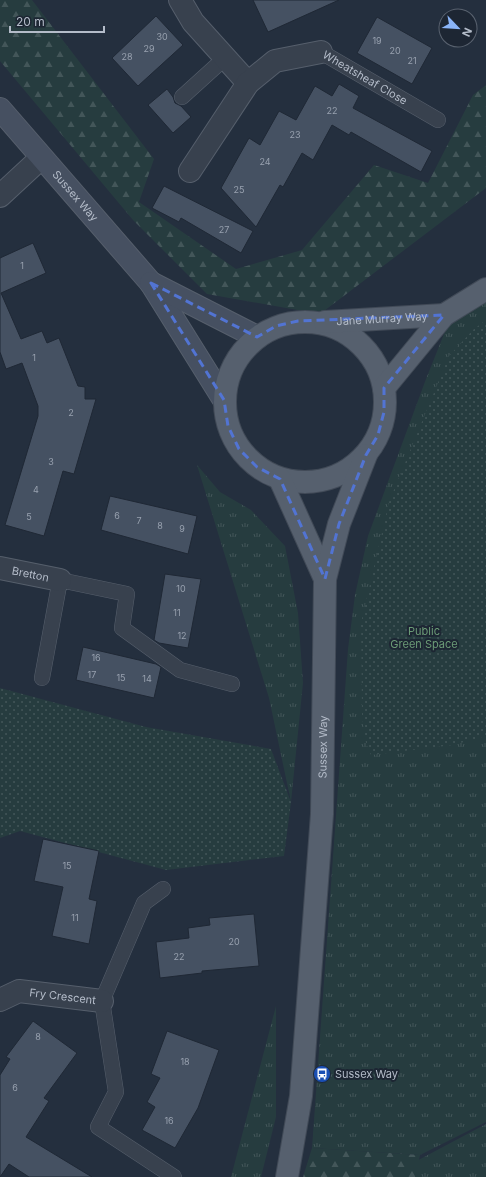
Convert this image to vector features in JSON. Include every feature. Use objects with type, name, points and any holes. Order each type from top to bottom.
[{"type":"main road","name":"Jane Murray Way","points":[[384,388],[444,315],[486,290]]},
{"type":"main road","name":"Jane Murray Way","points":[[320,322],[444,315]]},
{"type":"main road","points":[[298,321],[320,322],[342,330],[362,345],[376,365],[384,388],[384,412],[378,435],[366,455],[348,470],[326,480],[304,483],[280,479],[257,467],[239,449],[228,426],[224,400],[228,376],[240,354],[257,337],[276,326],[298,321]]},
{"type":"main road","name":"Sussex Way","points":[[287,1177],[300,1096],[322,814],[325,578],[339,524],[366,455]]},
{"type":"main road","name":"Sussex Way","points":[[280,479],[325,578]]},
{"type":"street","points":[[180,0],[193,22],[248,83]]},
{"type":"street","name":"Wheatsheaf Close","points":[[190,171],[248,83],[275,61],[321,52]]},
{"type":"street","name":"Sussex Way","points":[[0,109],[151,283],[224,400]]},
{"type":"street","points":[[0,196],[41,158]]},
{"type":"street","name":"Sussex Way","points":[[151,283],[257,337]]},
{"type":"street","name":"Bretton","points":[[0,568],[60,580]]},
{"type":"street","name":"Fry Crescent","points":[[0,1000],[19,991],[102,1001]]},
{"type":"lane","name":"Wheatsheaf Close","points":[[321,52],[438,120]]},
{"type":"lane","points":[[182,97],[225,58]]},
{"type":"lane","points":[[42,678],[60,580],[127,594],[122,628],[180,670],[232,684]]},
{"type":"lane","points":[[163,889],[144,903],[102,1001],[116,1092],[98,1127],[174,1177]]},
{"type":"highlighted area","points":[[151,283],[257,337],[276,326],[298,321],[444,315],[384,388],[384,412],[378,435],[366,455],[339,524],[325,579],[280,479],[257,467],[239,449],[228,426],[224,400]]},
{"type":"green space","points":[[0,0],[32,0],[154,159],[139,202],[236,269],[302,250],[374,165],[428,183],[473,95],[486,85],[486,188],[320,314],[207,294],[133,220],[0,61]]},
{"type":"green space","points":[[486,299],[486,1122],[420,1155],[312,1148],[348,649],[355,595],[368,536],[448,324]]},
{"type":"green space","name":"Public Green Space","points":[[486,320],[486,736],[453,745],[371,755],[366,743],[362,716],[361,623],[389,502],[449,356],[474,329]]},
{"type":"green space","points":[[197,465],[220,492],[251,510],[285,546],[298,613],[303,683],[291,802],[269,698]]},
{"type":"green space","points":[[0,688],[146,727],[271,749],[291,802],[284,856],[166,870],[20,831],[0,838]]},
{"type":"green space","points":[[276,1006],[276,1117],[261,1177],[231,1177]]},
{"type":"green space","points":[[486,1124],[486,1177],[408,1177],[411,1164]]},
{"type":"green space","points":[[312,1148],[420,1155],[415,1177],[303,1177]]},
{"type":"building","points":[[253,0],[339,0],[268,32]]},
{"type":"building","points":[[156,16],[183,45],[138,86],[112,58]]},
{"type":"building","points":[[377,17],[432,48],[412,84],[357,53]]},
{"type":"building","points":[[339,84],[359,96],[353,108],[432,151],[421,172],[351,132],[349,135],[332,125],[313,160],[302,153],[283,187],[280,185],[256,227],[221,188],[249,138],[260,145],[279,111],[296,120],[315,86],[332,96]]},
{"type":"building","points":[[167,89],[173,97],[175,103],[181,106],[191,117],[173,133],[148,105]]},
{"type":"building","points":[[164,186],[253,231],[241,253],[181,218],[179,222],[152,208]]},
{"type":"building","points":[[33,243],[46,273],[1,293],[21,339],[42,331],[47,343],[59,338],[78,386],[85,387],[85,399],[96,399],[74,474],[63,471],[44,536],[5,525],[38,416],[38,406],[22,363],[6,369],[0,352],[0,258]]},
{"type":"building","points":[[110,496],[197,516],[188,554],[101,530]]},
{"type":"building","points":[[165,574],[201,579],[188,648],[159,643],[154,640]]},
{"type":"building","points":[[83,647],[156,664],[161,667],[154,698],[76,680]]},
{"type":"building","points":[[43,839],[99,851],[89,899],[97,901],[89,944],[52,936],[63,887],[34,881]]},
{"type":"building","points":[[254,914],[259,966],[202,971],[202,973],[160,978],[156,942],[189,938],[188,928],[210,925],[209,918]]},
{"type":"building","points":[[33,1021],[77,1053],[44,1098],[49,1101],[26,1137],[92,1177],[29,1177],[9,1164],[0,1177],[0,1075],[10,1059],[6,1057]]},
{"type":"building","points":[[167,1031],[219,1050],[198,1108],[175,1148],[142,1130],[155,1107],[147,1102],[160,1078],[151,1074]]},
{"type":"place","name":"Sussex Way","points":[[322,1074]]}]
